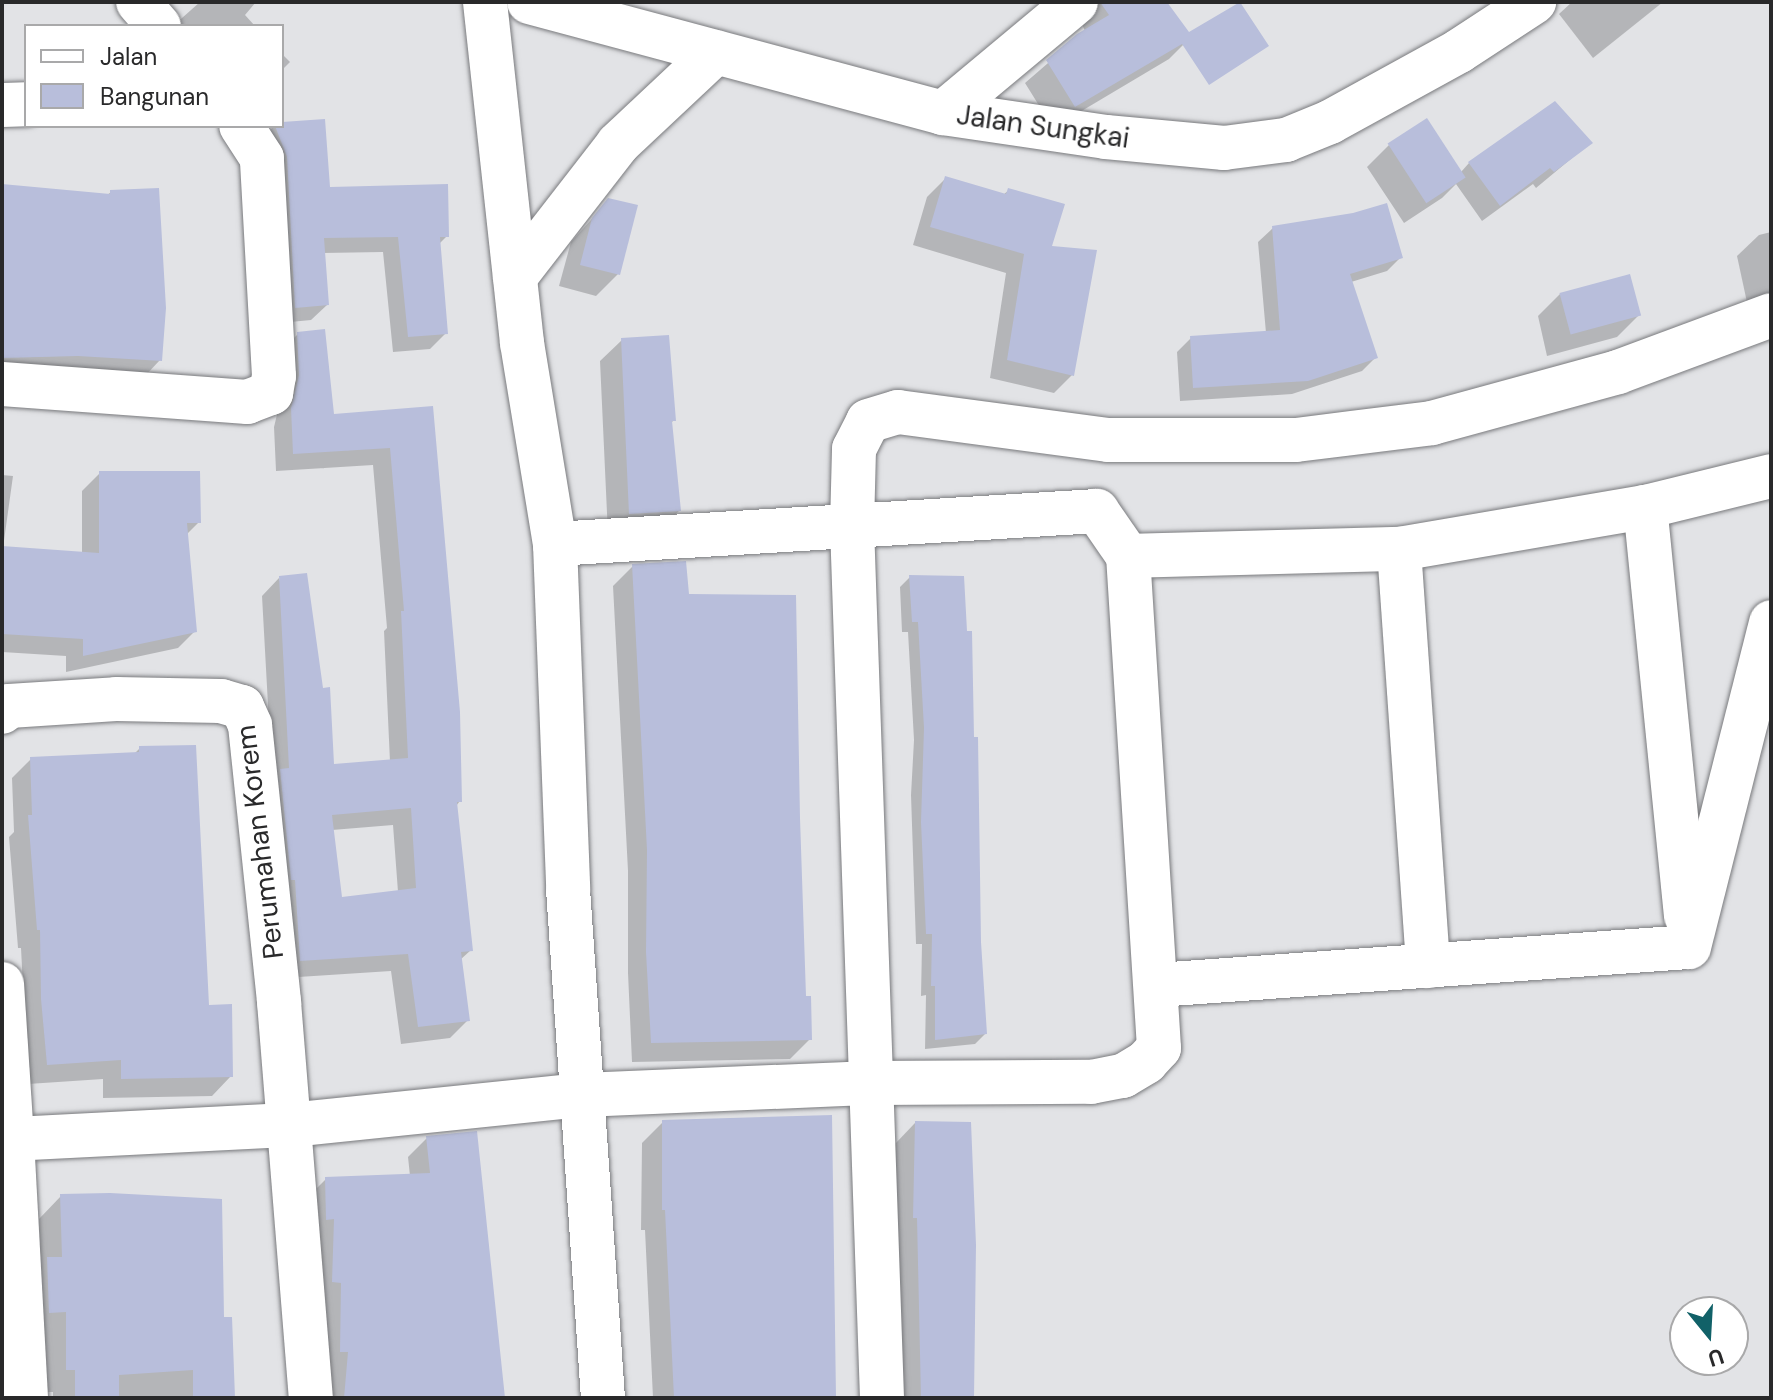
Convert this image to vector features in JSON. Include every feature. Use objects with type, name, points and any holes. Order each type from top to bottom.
[{"type":"street","points":[[138,2],[157,24]]},
{"type":"street","points":[[485,2],[522,343],[555,544],[568,889],[603,1398]]},
{"type":"street","name":"Jalan Sungkai","points":[[529,2],[943,113],[1106,137],[1224,148],[1286,140],[1330,122],[1385,93],[1534,2]]},
{"type":"street","points":[[943,113],[1076,2]]},
{"type":"street","points":[[515,277],[618,144],[716,52]]},
{"type":"street","points":[[2,105],[24,104]]},
{"type":"street","points":[[2,384],[247,402],[271,393],[274,376],[262,158],[242,128]]},
{"type":"street","points":[[882,1398],[852,526],[854,449],[868,421],[898,412],[1108,440],[1296,440],[1432,423],[1618,372],[1771,315]]},
{"type":"street","points":[[1128,556],[1399,549],[1645,507],[1771,476]]},
{"type":"street","points":[[1645,507],[1689,947]]},
{"type":"street","points":[[12,1139],[290,1125],[582,1095],[872,1083],[1091,1082],[1123,1076],[1146,1062],[1159,1048],[1128,556],[1097,511],[555,544]]},
{"type":"street","points":[[1399,549],[1428,966]]},
{"type":"street","points":[[1689,947],[1771,622]]},
{"type":"street","name":"Perumahan Korem","points":[[2,712],[9,706],[116,699],[221,701],[242,707],[250,725],[290,1125],[311,1398]]},
{"type":"street","points":[[1157,985],[1689,947]]},
{"type":"street","points":[[2,984],[26,1398]]},
{"type":"building","points":[[1100,2],[1167,2],[1189,32],[1240,2],[1269,46],[1209,85],[1182,44],[1075,107],[1046,60],[1077,34],[1109,15]]},
{"type":"building","points":[[1555,101],[1593,143],[1554,172],[1550,168],[1500,206],[1468,162]]},
{"type":"building","points":[[1427,118],[1466,178],[1426,203],[1388,144]]},
{"type":"building","points":[[325,119],[330,187],[448,184],[449,237],[440,237],[448,334],[408,337],[398,237],[324,238],[329,305],[295,308],[287,157],[276,128],[284,128],[284,122]]},
{"type":"building","points":[[945,176],[1006,194],[1008,188],[1065,204],[1052,246],[1097,250],[1074,376],[1007,360],[1024,254],[930,227]]},
{"type":"building","points":[[2,184],[110,194],[110,190],[159,188],[166,308],[162,361],[78,356],[2,358]]},
{"type":"building","points":[[608,198],[638,205],[620,275],[580,265],[592,218]]},
{"type":"building","points":[[1387,203],[1403,258],[1350,274],[1378,358],[1308,381],[1193,388],[1190,336],[1280,330],[1272,226],[1353,213]]},
{"type":"building","points":[[1630,274],[1641,316],[1571,334],[1559,293]]},
{"type":"building","points":[[325,329],[334,414],[433,406],[460,712],[462,802],[457,802],[473,951],[461,952],[470,1021],[418,1027],[408,954],[300,961],[295,880],[291,880],[280,769],[289,768],[279,576],[307,573],[323,688],[330,687],[334,764],[408,758],[401,611],[404,611],[390,448],[293,454],[291,408],[299,375],[297,332]],"holes":[[[411,808],[416,888],[342,897],[332,815]]]},
{"type":"building","points":[[669,335],[676,421],[672,421],[681,511],[629,514],[621,338]]},
{"type":"building","points":[[99,471],[200,471],[201,523],[187,523],[197,632],[83,656],[83,639],[2,634],[2,546],[99,553]]},
{"type":"building","points":[[686,561],[689,594],[796,595],[806,996],[811,996],[812,1040],[651,1043],[646,952],[647,850],[632,564]]},
{"type":"building","points":[[909,575],[964,576],[967,631],[972,631],[974,737],[978,737],[981,942],[987,1034],[935,1040],[935,986],[931,986],[932,934],[926,934],[921,822],[924,728],[918,622],[912,622]]},
{"type":"building","points":[[196,745],[209,1005],[232,1004],[233,1077],[121,1079],[121,1060],[47,1065],[41,999],[40,930],[37,930],[28,815],[32,815],[30,757],[139,752],[139,746]]},
{"type":"building","points":[[832,1115],[836,1398],[674,1398],[665,1210],[662,1210],[662,1120]]},
{"type":"building","points":[[915,1121],[971,1122],[976,1245],[974,1398],[921,1398],[917,1218],[913,1218]]},
{"type":"building","points":[[477,1131],[505,1398],[344,1398],[348,1352],[340,1352],[341,1283],[332,1282],[334,1219],[326,1220],[325,1177],[430,1173],[426,1136]]},
{"type":"building","points":[[110,1193],[222,1199],[224,1317],[232,1317],[235,1398],[193,1398],[193,1370],[119,1375],[119,1398],[75,1398],[75,1370],[66,1370],[66,1312],[49,1313],[47,1257],[62,1257],[60,1194]]}]
